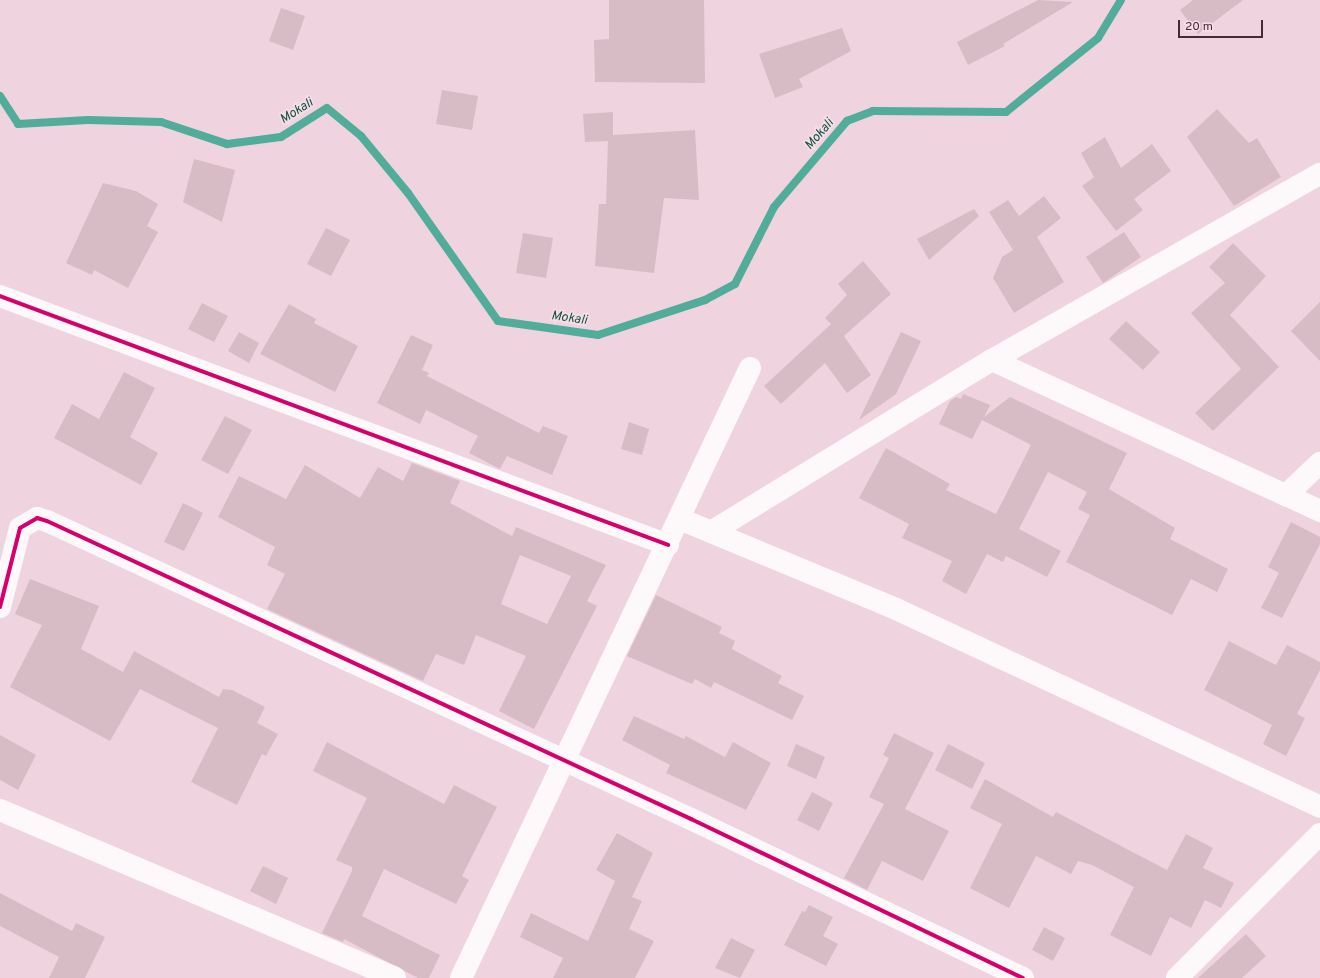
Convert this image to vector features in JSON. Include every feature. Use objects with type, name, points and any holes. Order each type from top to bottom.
[{"type":"street","points":[[711,532],[992,360],[1320,174]]},
{"type":"street","points":[[0,296],[668,545]]},
{"type":"street","points":[[992,360],[1320,511]]},
{"type":"street","points":[[461,978],[668,545],[750,368]]},
{"type":"street","points":[[1286,495],[1320,463]]},
{"type":"street","points":[[0,607],[20,528],[37,518],[1023,978]]},
{"type":"street","points":[[680,519],[896,609],[1320,807]]},
{"type":"street","points":[[0,810],[395,978]]},
{"type":"street","points":[[1176,978],[1320,834]]},
{"type":"building","points":[[609,0],[704,0],[705,83],[595,82],[594,40],[609,39]]},
{"type":"building","points":[[1038,0],[1073,2],[1003,44],[1005,46],[968,65],[957,42]]},
{"type":"building","points":[[1193,0],[1243,0],[1198,34],[1180,10]]},
{"type":"building","points":[[281,8],[305,16],[293,50],[269,41]]},
{"type":"building","points":[[842,28],[851,51],[799,79],[803,87],[775,98],[759,54]]},
{"type":"building","points":[[442,90],[478,96],[472,130],[436,124]]},
{"type":"building","points":[[1217,109],[1249,143],[1257,138],[1281,177],[1234,206],[1187,137]]},
{"type":"building","points":[[613,112],[613,135],[695,130],[699,200],[664,198],[654,273],[595,266],[599,204],[606,204],[608,141],[585,142],[583,114]]},
{"type":"building","points":[[1105,137],[1121,168],[1152,144],[1171,171],[1134,199],[1143,210],[1116,231],[1082,186],[1094,177],[1081,153]]},
{"type":"building","points":[[194,159],[235,170],[222,222],[183,202]]},
{"type":"building","points":[[103,183],[136,191],[158,204],[147,226],[158,232],[128,288],[94,270],[92,275],[66,263]]},
{"type":"building","points":[[1044,196],[1061,218],[1037,237],[1064,282],[1014,313],[993,278],[1002,257],[1013,250],[989,212],[1008,200],[1019,216]]},
{"type":"building","points":[[974,209],[979,216],[929,260],[917,239]]},
{"type":"building","points":[[326,228],[350,240],[331,276],[307,264]]},
{"type":"building","points":[[1124,232],[1141,257],[1103,283],[1086,257]]},
{"type":"building","points":[[523,233],[553,238],[546,278],[516,273]]},
{"type":"building","points":[[1233,243],[1266,276],[1230,315],[1279,367],[1213,431],[1195,413],[1241,369],[1191,313],[1225,283],[1209,267]]},
{"type":"building","points":[[863,261],[891,294],[844,336],[871,375],[847,393],[825,363],[781,404],[764,386],[831,324],[825,318],[847,295],[838,284]]},
{"type":"building","points":[[1320,302],[1320,361],[1291,331]]},
{"type":"building","points":[[202,303],[228,316],[214,342],[188,329]]},
{"type":"building","points":[[289,304],[316,319],[314,323],[358,346],[335,392],[260,354]]},
{"type":"building","points":[[1126,321],[1160,352],[1143,370],[1109,339]]},
{"type":"building","points":[[239,332],[259,343],[249,363],[228,351]]},
{"type":"building","points":[[901,332],[921,341],[896,394],[859,420]]},
{"type":"building","points":[[411,335],[433,345],[422,370],[429,373],[427,376],[539,433],[543,426],[568,436],[552,475],[507,456],[500,469],[469,453],[478,436],[426,410],[420,424],[377,403]]},
{"type":"building","points":[[124,372],[155,388],[130,437],[158,453],[141,485],[54,438],[72,404],[99,419]]},
{"type":"building","points":[[963,394],[990,405],[984,417],[1010,397],[1127,453],[1109,489],[1175,528],[1170,539],[1228,569],[1217,592],[1191,579],[1172,615],[1066,562],[1090,515],[1078,509],[1087,492],[1048,472],[1019,529],[1061,551],[1047,577],[1006,556],[1003,562],[987,554],[966,594],[942,581],[952,561],[902,538],[909,524],[859,498],[886,448],[950,484],[946,490],[996,514],[1031,445],[982,420],[972,439],[939,424],[950,401],[956,397],[961,399]]},
{"type":"building","points":[[225,416],[252,430],[228,474],[201,460]]},
{"type":"building","points":[[629,422],[649,429],[642,455],[621,449]]},
{"type":"building","points":[[412,463],[460,481],[450,503],[512,536],[516,527],[606,565],[587,601],[597,606],[534,729],[499,711],[526,656],[476,635],[464,665],[436,654],[423,681],[267,609],[285,574],[267,565],[275,547],[218,517],[239,476],[286,499],[305,465],[360,498],[378,467],[403,481]],"holes":[[[520,555],[571,576],[547,624],[501,604]]]},
{"type":"building","points":[[183,503],[203,513],[184,551],[164,542]]},
{"type":"building","points":[[1291,522],[1320,537],[1320,544],[1282,618],[1261,608],[1279,573],[1268,567]]},
{"type":"building","points":[[30,579],[99,606],[81,649],[123,672],[134,651],[219,697],[223,689],[232,690],[265,707],[257,723],[278,734],[266,756],[262,754],[237,805],[191,782],[218,728],[140,689],[110,741],[10,687],[42,625],[15,614]]},
{"type":"building","points":[[656,595],[722,627],[719,633],[735,641],[732,649],[782,676],[778,683],[804,696],[792,720],[714,682],[711,688],[695,679],[692,684],[627,656]]},
{"type":"building","points":[[1229,641],[1276,665],[1287,645],[1320,662],[1320,670],[1297,714],[1305,718],[1286,756],[1263,744],[1272,725],[1204,690]]},
{"type":"building","points":[[634,716],[684,739],[686,736],[725,757],[733,742],[771,763],[746,810],[666,773],[670,765],[622,740]]},
{"type":"building","points":[[894,733],[934,753],[905,809],[949,831],[923,881],[882,861],[867,890],[844,878],[884,804],[869,797],[889,758],[883,755]]},
{"type":"building","points":[[0,735],[36,755],[18,790],[0,780]]},
{"type":"building","points":[[327,742],[444,804],[454,785],[497,807],[462,876],[469,880],[456,904],[384,869],[362,916],[440,955],[429,978],[418,978],[344,939],[343,942],[322,933],[352,871],[352,867],[336,860],[367,798],[313,771]]},
{"type":"building","points":[[796,744],[825,757],[816,779],[787,766]]},
{"type":"building","points":[[948,744],[985,763],[972,789],[935,770]]},
{"type":"building","points":[[985,779],[1053,817],[1056,812],[1167,870],[1186,834],[1213,848],[1203,868],[1234,883],[1221,908],[1205,900],[1191,928],[1170,917],[1151,956],[1110,935],[1134,887],[1092,865],[1078,861],[1071,874],[1036,856],[1009,908],[970,888],[1002,824],[970,808]]},
{"type":"building","points":[[812,792],[833,803],[819,831],[797,820]]},
{"type":"building","points":[[617,833],[653,853],[632,897],[642,901],[629,929],[654,941],[635,978],[553,978],[563,958],[520,937],[531,913],[588,941],[615,881],[596,870]]},
{"type":"building","points":[[263,866],[288,878],[276,904],[250,891]]},
{"type":"building","points":[[0,893],[72,931],[76,923],[105,937],[85,978],[49,978],[59,957],[0,926]]},
{"type":"building","points":[[809,905],[833,917],[823,936],[838,944],[826,966],[784,945],[802,911],[805,912]]},
{"type":"building","points":[[1044,927],[1065,938],[1053,961],[1032,950]]},
{"type":"building","points":[[1246,934],[1266,956],[1242,978],[1198,978]]},
{"type":"building","points":[[731,938],[755,950],[740,978],[715,968]]},
{"type":"waterway","name":"Mokali","points":[[0,96],[18,124],[88,120],[161,122],[227,144],[281,137],[327,108],[361,136],[408,193],[498,321],[598,335],[705,300],[735,284],[774,207],[847,121],[873,111],[1006,112],[1098,38],[1121,0]]},
{"type":"cycle path","points":[[0,296],[668,545]]},
{"type":"cycle path","points":[[0,607],[20,528],[37,518],[47,521],[691,819],[1023,978]]}]
